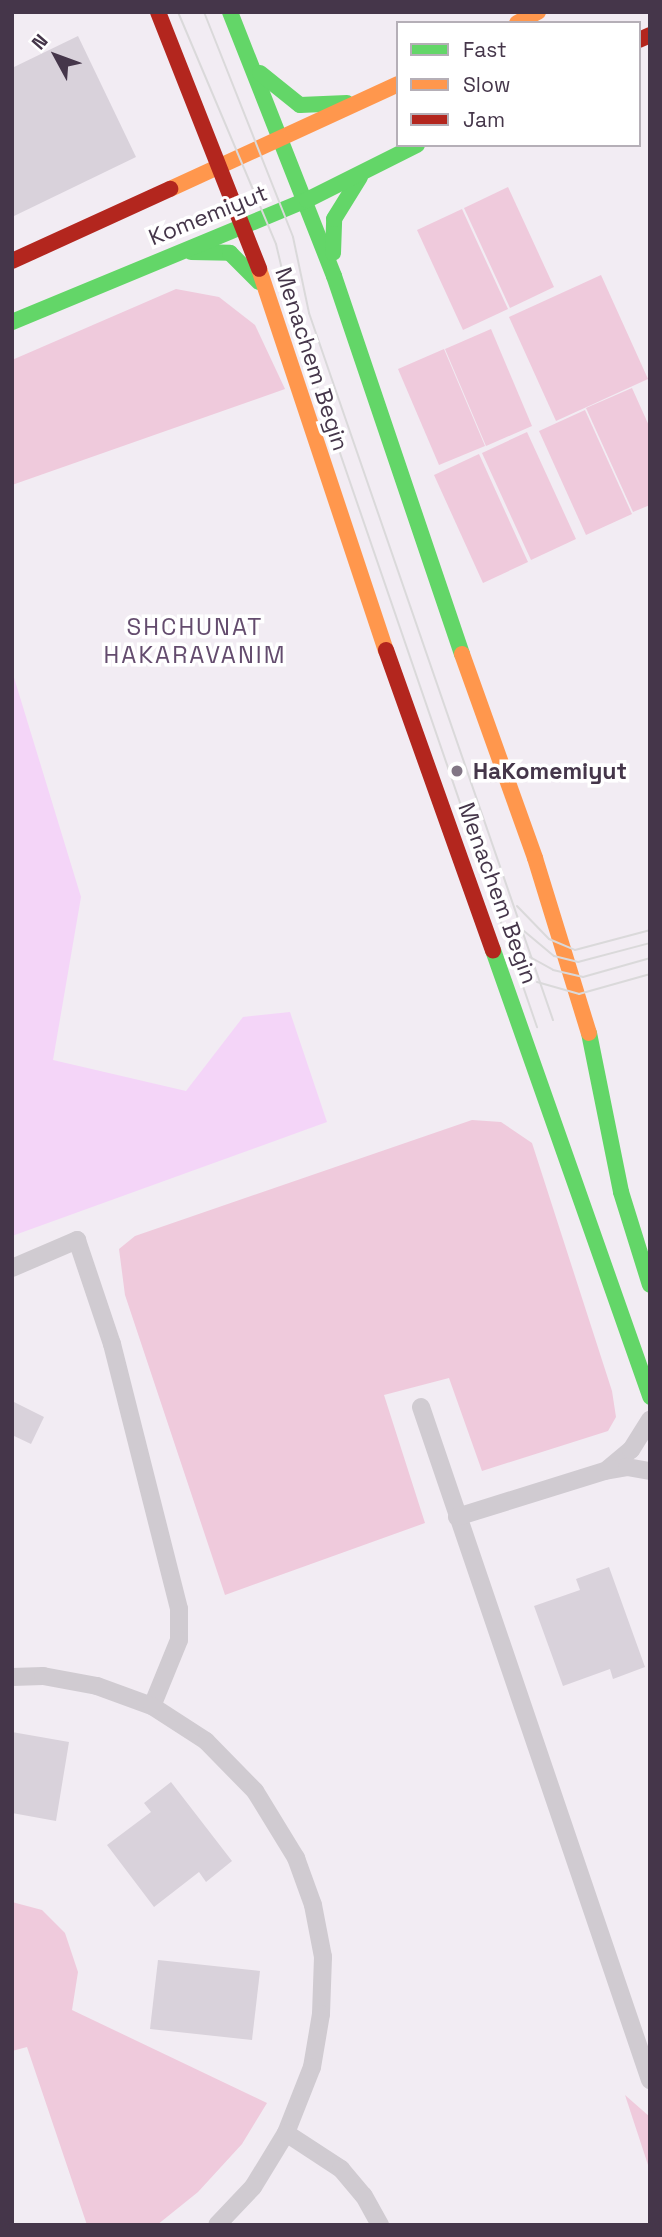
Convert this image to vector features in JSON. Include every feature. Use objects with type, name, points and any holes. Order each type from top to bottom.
[{"type":"street","name":"Menachem Begin","points":[[158,12],[245,225],[476,911],[509,988],[650,1397]]},
{"type":"street","name":"Menachem Begin","points":[[230,12],[283,139],[334,275],[579,994],[612,1121],[621,1192],[650,1285]]},
{"type":"street","points":[[521,21],[538,12]]},
{"type":"street","points":[[253,64],[272,87],[300,105],[366,100]]},
{"type":"street","name":"Komemiyut","points":[[12,261],[396,85]]},
{"type":"street","name":"Komemiyut","points":[[12,322],[307,200],[413,147]]},
{"type":"street","points":[[334,275],[334,219],[367,169]]},
{"type":"street","points":[[172,254],[230,253],[251,270],[267,293]]},
{"type":"street","points":[[12,1268],[77,1240],[112,1344],[178,1609],[179,1640],[152,1706]]},
{"type":"street","points":[[421,1408],[650,2080]]},
{"type":"street","points":[[605,1471],[631,1450],[650,1420]]},
{"type":"street","points":[[457,1517],[605,1471],[650,1471]]},
{"type":"street","points":[[12,1677],[43,1676],[97,1686],[152,1706],[206,1741],[255,1791],[296,1858],[313,1905],[323,1957],[321,2014],[312,2067],[286,2133],[253,2187],[217,2225]]},
{"type":"street","points":[[286,2133],[341,2169],[364,2196],[380,2225]]},
{"type":"shaded area","points":[[508,187],[554,287],[510,308],[464,208]]},
{"type":"shaded area","points":[[462,209],[508,309],[463,330],[417,230]]},
{"type":"shaded area","points":[[601,275],[648,379],[556,421],[509,317]]},
{"type":"shaded area","points":[[176,289],[219,297],[255,325],[285,389],[12,485],[12,360]]},
{"type":"shaded area","points":[[491,329],[532,426],[486,446],[445,349]]},
{"type":"shaded area","points":[[444,349],[485,446],[439,465],[398,369]]},
{"type":"shaded area","points":[[632,388],[650,428],[650,505],[633,512],[586,408]]},
{"type":"shaded area","points":[[585,410],[632,514],[586,535],[539,431]]},
{"type":"shaded area","points":[[527,432],[576,539],[531,560],[482,453]]},
{"type":"shaded area","points":[[479,454],[528,562],[483,583],[434,475]]},
{"type":"shaded area","points":[[472,1120],[501,1122],[532,1143],[612,1391],[616,1417],[608,1431],[482,1471],[449,1378],[384,1395],[425,1523],[225,1595],[125,1295],[119,1249],[135,1236]]},
{"type":"shaded area","points":[[12,1902],[42,1910],[65,1933],[78,1972],[72,2010],[267,2103],[242,2144],[198,2192],[157,2225],[87,2225],[27,2047],[12,2051]]},
{"type":"shaded area","points":[[625,2095],[650,2117],[650,2171]]},
{"type":"sand","points":[[12,671],[81,897],[53,1060],[186,1091],[243,1017],[290,1012],[327,1122],[12,1236]]},
{"type":"building","points":[[78,36],[136,157],[12,217],[12,68]]},
{"type":"building","points":[[12,1401],[44,1417],[31,1444],[12,1435]]},
{"type":"building","points":[[609,1567],[645,1667],[613,1679],[610,1669],[563,1686],[534,1606],[580,1590],[576,1579]]},
{"type":"building","points":[[12,1732],[69,1742],[56,1821],[12,1813]]},
{"type":"building","points":[[171,1782],[232,1861],[206,1882],[199,1872],[154,1907],[107,1845],[151,1812],[144,1803]]},
{"type":"building","points":[[158,1960],[260,1971],[252,2040],[150,2029]]},
{"type":"tram line","points":[[178,12],[276,244],[293,316],[537,1027]]},
{"type":"tram line","points":[[204,12],[293,237],[309,313],[553,1020]]},
{"type":"tram line","points":[[517,906],[549,939],[575,950],[650,930]]},
{"type":"tram line","points":[[524,931],[554,956],[578,962],[650,943]]},
{"type":"tram line","points":[[530,957],[553,970],[583,977],[650,958]]},
{"type":"tram line","points":[[537,982],[579,994],[650,974]]},
{"type":"traffic: fast","points":[[230,12],[334,276],[462,654]]},
{"type":"traffic: fast","points":[[260,73],[300,105],[347,103]]},
{"type":"traffic: fast","points":[[12,322],[307,200],[413,147]]},
{"type":"traffic: fast","points":[[333,253],[334,219],[360,177]]},
{"type":"traffic: fast","points":[[191,252],[230,253],[259,282]]},
{"type":"traffic: fast","points":[[493,950],[650,1397]]},
{"type":"traffic: fast","points":[[589,1033],[621,1192],[650,1285]]},
{"type":"traffic: slow","points":[[521,21],[538,12]]},
{"type":"traffic: slow","points":[[170,189],[396,85]]},
{"type":"traffic: slow","points":[[259,269],[386,650]]},
{"type":"traffic: slow","points":[[462,654],[535,858],[589,1033]]},
{"type":"traffic: jam","points":[[158,12],[259,269]]},
{"type":"traffic: jam","points":[[641,39],[650,35]]},
{"type":"traffic: jam","points":[[12,261],[170,189]]},
{"type":"traffic: jam","points":[[386,650],[493,950]]},
{"type":"place","name":"HaKomemiyut","points":[[457,771]]},
{"type":"district","name":"SHCHUNAT HAKARAVANIM","points":[[195,641]]}]
